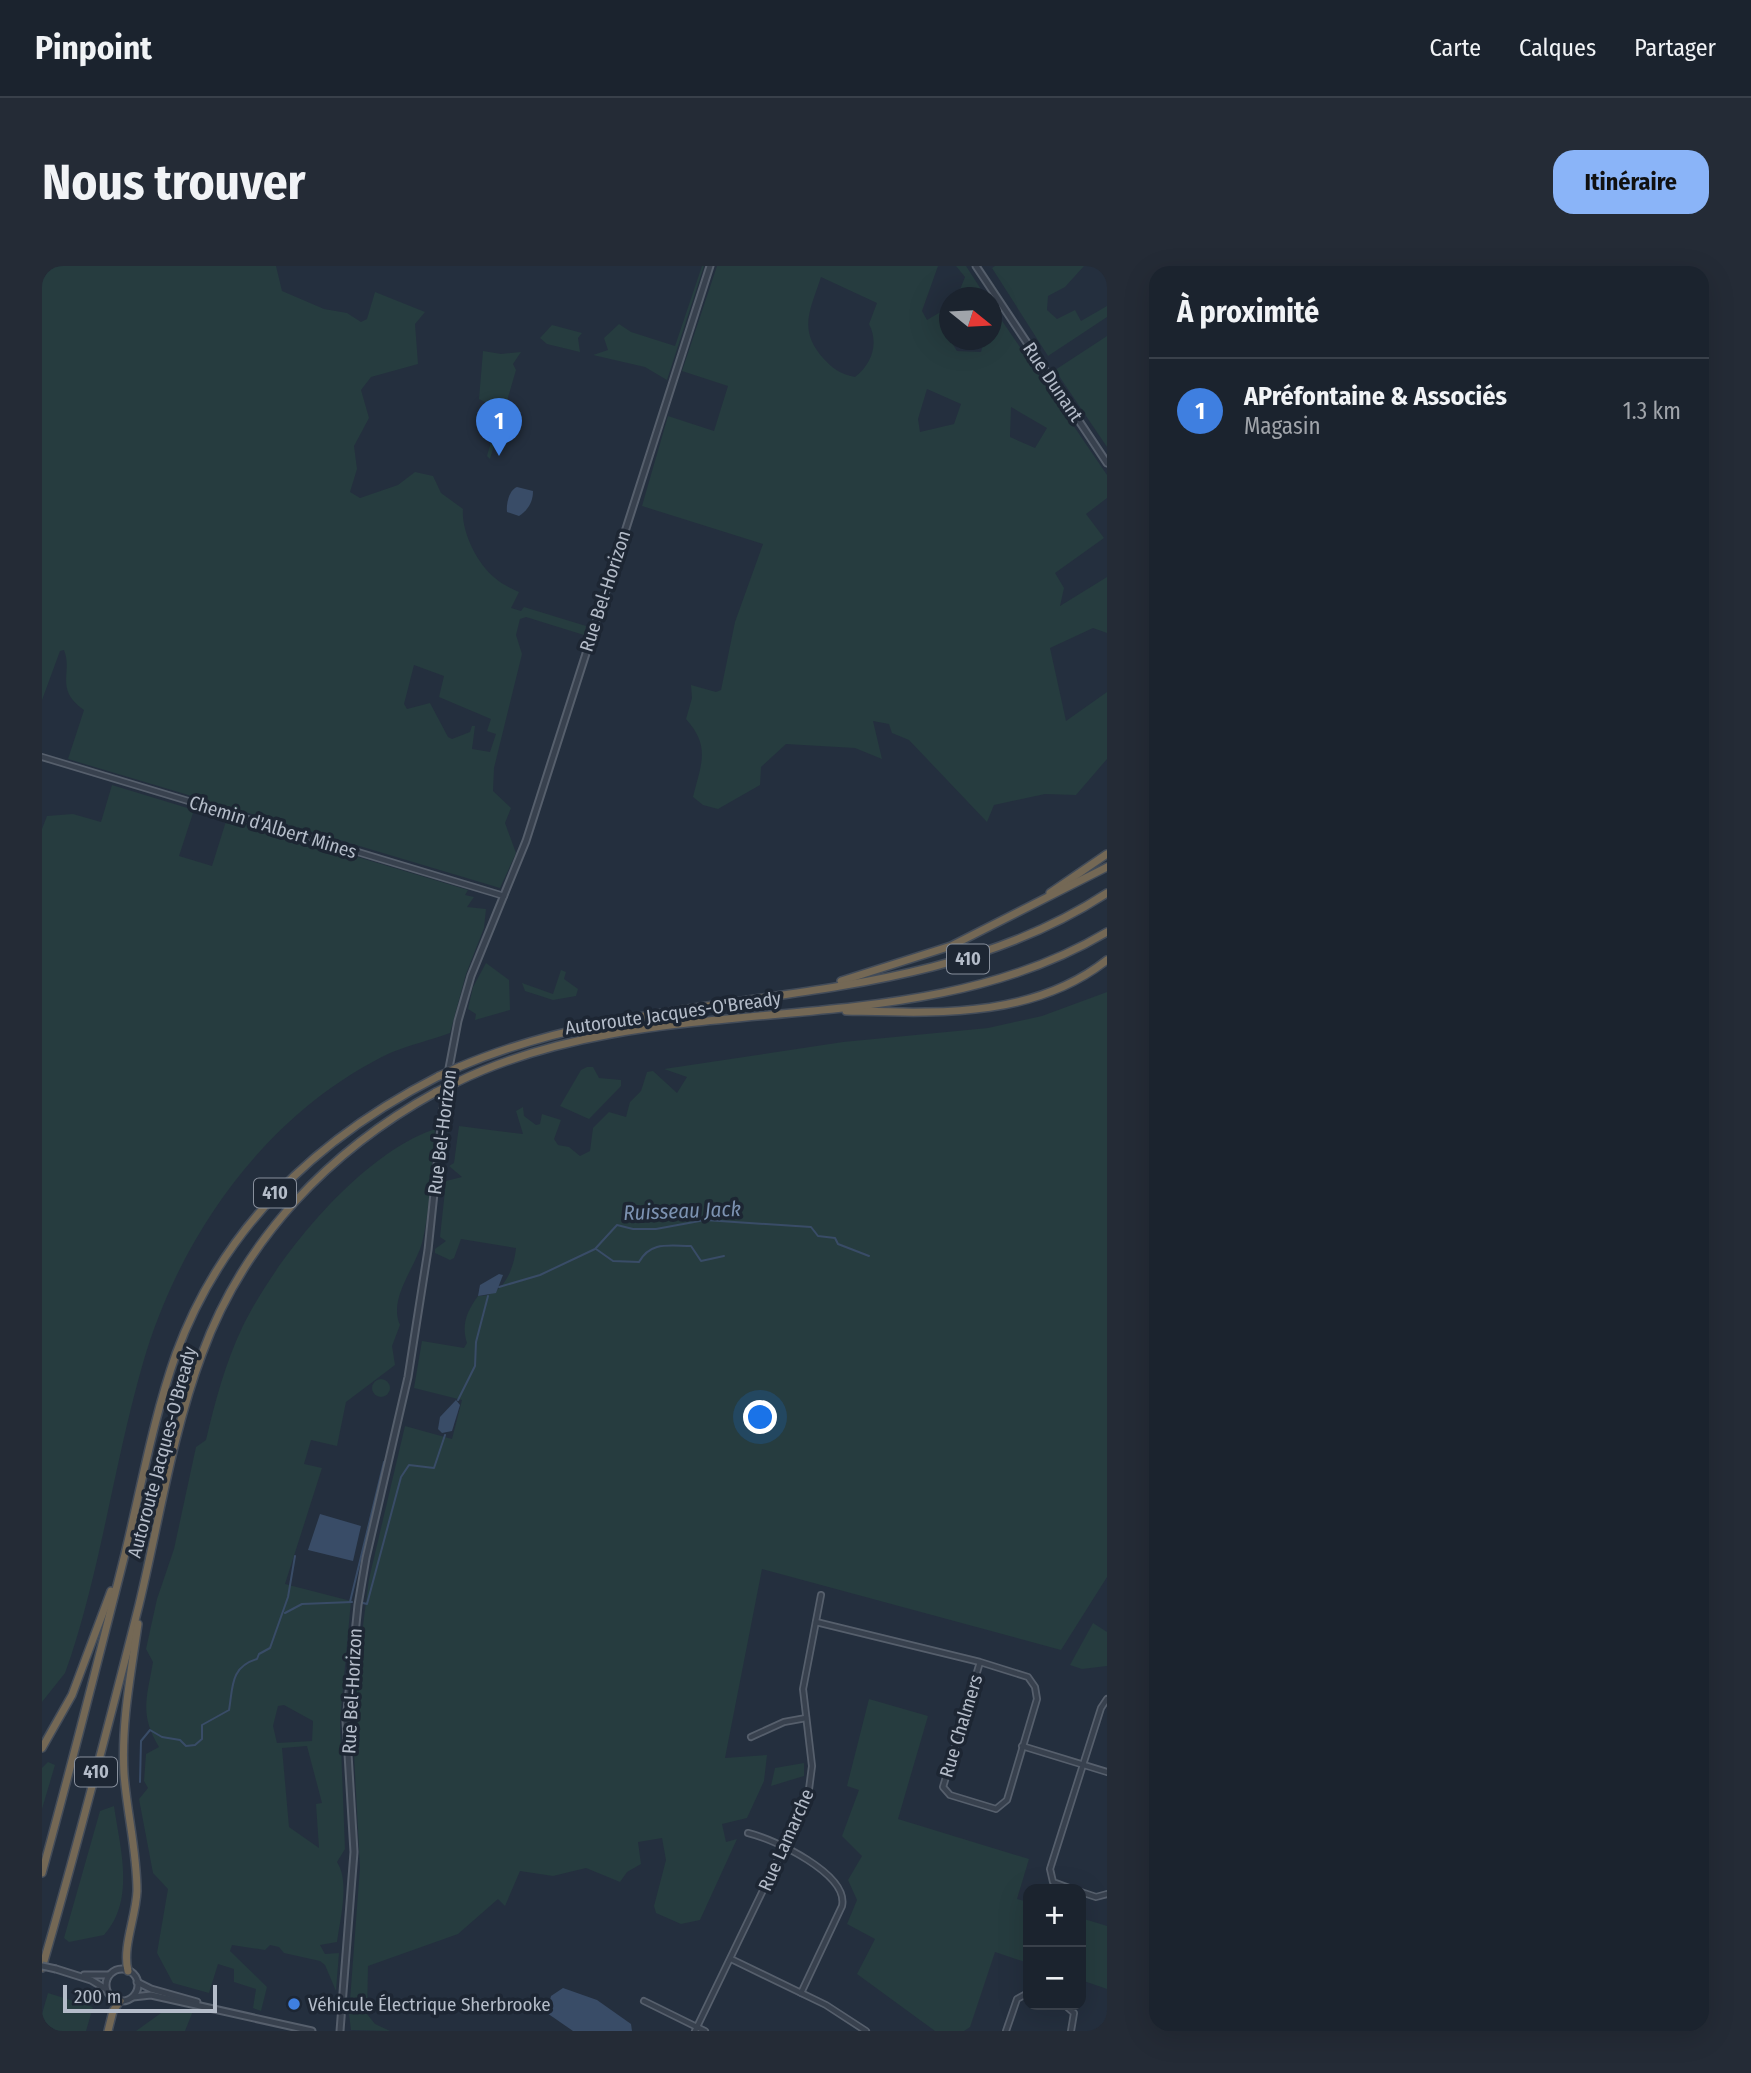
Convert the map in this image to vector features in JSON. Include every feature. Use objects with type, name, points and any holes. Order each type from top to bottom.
[{"type":"highway","points":[[1009,918],[1107,854]]},
{"type":"highway","points":[[817,989],[926,956],[1009,918],[1107,867]]},
{"type":"highway","name":"Autoroute Jacques-O'Bready","points":[[42,1873],[176,1354],[200,1299],[226,1254],[271,1197],[323,1148],[373,1112],[439,1076],[524,1042],[590,1025],[910,973],[971,958],[1038,932],[1107,893]]},
{"type":"highway","name":"Autoroute Jacques-O'Bready","points":[[42,1967],[146,1575],[192,1383],[213,1326],[242,1271],[278,1220],[328,1168],[376,1129],[436,1092],[528,1054],[588,1038],[925,997],[978,986],[1046,964],[1107,932]]},
{"type":"highway","points":[[817,1010],[887,1012],[1013,1005],[1061,989],[1107,960]]},
{"type":"highway","points":[[42,1748],[72,1695],[125,1551]]},
{"type":"highway","points":[[128,1971],[127,1957],[135,1915],[137,1882],[125,1785],[124,1729],[146,1575]]},
{"type":"highway","points":[[108,2031],[113,2011],[120,2001]]},
{"type":"street","name":"Rue Bel-Horizon","points":[[341,2031],[354,1852],[346,1721],[358,1605],[366,1558],[406,1389],[428,1250],[445,1089],[458,1021],[471,976],[526,841],[710,266]]},
{"type":"street","name":"Rue Dunant","points":[[976,266],[1107,463]]},
{"type":"street","name":"Chemin d'Albert Mines","points":[[42,757],[505,896]]},
{"type":"street","name":"Rue Lamarche","points":[[696,2029],[811,1790],[812,1766],[804,1681],[821,1595]]},
{"type":"street","name":"Rue Chalmers","points":[[816,1622],[980,1662],[1024,1675],[1035,1687],[1037,1699],[1006,1800],[1000,1808],[944,1791],[943,1783],[980,1662]]},
{"type":"street","points":[[1059,1884],[1054,1882],[1049,1874],[1101,1708],[1107,1699]]},
{"type":"street","points":[[751,1737],[784,1722],[806,1718]]},
{"type":"street","points":[[1022,1746],[1107,1772]]},
{"type":"street","points":[[748,1833],[785,1847],[836,1882],[844,1895],[842,1906],[801,1993]]},
{"type":"street","points":[[1086,1894],[1096,1897],[1107,1894]]},
{"type":"street","points":[[730,1959],[801,1993],[866,2031]]},
{"type":"street","points":[[42,1967],[94,1981],[106,1989],[112,1998],[120,2001],[150,1995],[234,2012]]},
{"type":"street","points":[[71,1973],[109,1975],[117,1970],[128,1971],[137,1982],[151,1989],[312,2031]]},
{"type":"street","points":[[106,1989],[109,1975]]},
{"type":"street","points":[[133,1997],[137,1982]]},
{"type":"street","points":[[1006,2031],[1017,1999],[1023,1996]]},
{"type":"street","points":[[644,2001],[696,2029],[705,2031]]},
{"type":"street","points":[[1071,2010],[1074,2013],[1071,2031]]},
{"type":"green space","points":[[42,266],[276,266],[282,291],[324,309],[347,313],[361,322],[367,319],[375,292],[425,312],[415,324],[418,364],[371,377],[361,390],[369,418],[354,446],[357,469],[350,492],[360,498],[398,485],[415,472],[433,476],[441,493],[463,509],[468,537],[482,564],[497,580],[519,592],[511,608],[521,611],[524,607],[586,626],[584,635],[526,617],[520,619],[516,635],[522,654],[494,768],[493,791],[511,808],[505,823],[516,853],[500,888],[68,759],[84,710],[69,695],[64,650],[60,651],[42,700]],"holes":[[[414,665],[444,676],[439,697],[491,719],[487,731],[496,734],[490,752],[472,749],[475,726],[472,726],[470,732],[452,739],[448,737],[430,703],[407,709],[404,704]]]},
{"type":"green space","points":[[702,266],[667,380],[645,367],[593,355],[608,350],[604,338],[619,324],[631,332],[675,346]]},
{"type":"green space","points":[[717,266],[938,266],[922,311],[927,320],[939,313],[939,350],[1002,350],[1002,321],[1107,475],[1107,498],[1086,514],[1104,538],[1055,573],[1064,588],[1060,606],[1107,577],[1107,633],[1093,628],[1050,648],[1066,721],[1107,692],[1107,759],[1076,795],[1045,794],[994,805],[987,822],[909,740],[892,733],[889,724],[873,721],[882,759],[855,748],[786,744],[761,767],[760,785],[718,809],[703,805],[693,797],[702,756],[699,738],[686,719],[692,698],[691,685],[716,692],[721,690],[735,622],[763,544],[642,506],[668,416],[714,431],[728,386],[682,371]],"holes":[[[821,277],[877,303],[869,324],[873,338],[870,360],[855,377],[841,373],[815,348],[808,329],[810,310]],[[927,389],[961,404],[954,424],[920,432],[918,419]],[[1011,407],[1047,428],[1035,448],[1010,437]]]},
{"type":"green space","points":[[956,266],[966,266],[980,287],[961,287],[965,277]]},
{"type":"green space","points":[[1084,266],[1065,287],[1048,296],[1047,310],[1057,319],[1075,310],[1081,321],[1107,306],[1107,317],[1048,356],[992,268]]},
{"type":"green space","points":[[552,325],[582,333],[578,338],[580,352],[547,344],[540,338]]},
{"type":"green space","points":[[1107,336],[1107,447],[1055,370]]},
{"type":"green space","points":[[483,351],[501,354],[521,352],[513,364],[516,370],[490,459],[487,456],[500,410],[479,399]]},
{"type":"green space","points":[[112,785],[194,810],[179,856],[212,866],[227,818],[468,890],[465,895],[474,897],[467,907],[486,909],[484,928],[466,974],[450,1033],[390,1053],[346,1078],[305,1108],[268,1143],[234,1182],[205,1224],[159,1315],[133,1400],[82,1620],[65,1673],[42,1702],[42,829],[47,816],[73,814],[101,822]]},
{"type":"green space","points":[[486,963],[509,980],[510,1010],[475,1020],[476,1014],[468,1009],[473,987]]},
{"type":"green space","points":[[561,970],[566,972],[564,979],[578,989],[576,996],[553,1000],[525,991],[522,983],[553,994]]},
{"type":"green space","points":[[1107,992],[1107,1577],[1061,1650],[762,1569],[725,1758],[767,1755],[764,1781],[747,1818],[722,1824],[726,1842],[737,1839],[700,1920],[681,1924],[656,1913],[654,1906],[666,1860],[662,1838],[638,1842],[641,1864],[627,1872],[620,1882],[586,1868],[553,1876],[520,1871],[505,1906],[498,1899],[458,1934],[368,1966],[367,2014],[375,2024],[390,2031],[351,2030],[349,2014],[360,1867],[353,1735],[357,1673],[369,1579],[405,1426],[452,1439],[462,1400],[414,1388],[422,1341],[464,1348],[467,1343],[466,1318],[471,1307],[478,1296],[494,1292],[506,1280],[516,1248],[461,1239],[454,1258],[450,1260],[435,1253],[435,1249],[446,1241],[440,1237],[446,1181],[462,1177],[449,1166],[454,1163],[459,1126],[523,1134],[516,1111],[523,1107],[524,1116],[536,1125],[540,1124],[542,1114],[561,1120],[554,1139],[558,1145],[569,1147],[580,1156],[590,1151],[593,1128],[609,1112],[626,1117],[630,1102],[641,1091],[647,1072],[653,1071],[677,1093],[687,1077],[664,1069],[843,1042],[988,1028],[1042,1016]]},
{"type":"green space","points":[[593,1067],[599,1078],[621,1080],[621,1086],[589,1119],[560,1106],[581,1070]]},
{"type":"green space","points":[[435,1129],[425,1230],[419,1253],[397,1305],[400,1325],[392,1346],[395,1365],[346,1402],[337,1446],[311,1440],[304,1464],[322,1468],[285,1584],[351,1601],[340,1721],[345,1849],[337,1862],[344,1890],[337,1942],[320,1945],[325,1954],[339,1953],[336,1991],[325,1965],[320,1961],[284,1953],[279,1947],[270,1945],[265,1950],[232,1945],[230,1951],[267,1987],[261,2011],[253,2008],[256,1989],[234,1982],[234,1969],[218,1964],[209,1993],[173,1983],[157,1953],[168,1889],[153,1873],[139,1799],[148,1788],[144,1781],[146,1754],[159,1747],[147,1715],[147,1696],[153,1662],[146,1649],[157,1599],[174,1549],[196,1447],[206,1440],[230,1355],[242,1328],[276,1271],[323,1212],[378,1161],[407,1142]],"holes":[[[284,1705],[313,1721],[312,1741],[277,1743],[273,1726],[278,1706]],[[307,1746],[322,1803],[316,1804],[319,1848],[289,1827],[282,1748]]]},
{"type":"green space","points":[[377,1379],[385,1379],[390,1388],[388,1395],[377,1397],[372,1392],[372,1384]]},
{"type":"green space","points":[[1093,1623],[1107,1632],[1107,1666],[1082,1669],[1070,1665]]},
{"type":"green space","points":[[869,1699],[928,1716],[898,1819],[1029,1859],[1017,1899],[1023,1901],[1023,1961],[995,1952],[970,2027],[964,2031],[935,2031],[857,1974],[875,1939],[847,1924],[857,1900],[848,1880],[862,1856],[842,1836],[859,1790],[847,1786]]},
{"type":"green space","points":[[48,1762],[55,1765],[42,1809],[42,1768]]},
{"type":"green space","points":[[804,1763],[804,1776],[771,1786],[775,1768]]},
{"type":"green space","points":[[114,1806],[122,1856],[123,1890],[120,1906],[104,1935],[69,1942],[64,1938],[100,1811]]},
{"type":"green space","points":[[1086,1920],[1107,1926],[1107,1989],[1086,1982]]},
{"type":"green space","points":[[48,1993],[93,2007],[86,2031],[42,2031],[42,2014]]},
{"type":"green space","points":[[193,2011],[185,2031],[136,2031],[161,2013]]},
{"type":"water","points":[[517,487],[533,491],[529,505],[519,516],[507,512],[509,498]]},
{"type":"water","points":[[499,1274],[503,1275],[496,1293],[478,1296],[480,1285]]},
{"type":"water","points":[[456,1400],[460,1405],[452,1431],[442,1433],[438,1429],[440,1417]]},
{"type":"water","points":[[320,1514],[361,1526],[353,1561],[308,1550]]},
{"type":"water","points":[[563,1988],[597,2000],[631,2024],[632,2031],[573,2031],[547,2013],[551,1996]]},
{"type":"waterway","name":"Ruisseau Jack","points":[[499,1287],[540,1275],[595,1249],[617,1225],[633,1229],[656,1229],[705,1220],[811,1227],[818,1236],[835,1238],[838,1244],[869,1256]]},
{"type":"waterway","points":[[596,1249],[613,1261],[639,1262],[649,1251],[668,1246],[691,1246],[701,1261],[724,1256]]},
{"type":"waterway","name":"Ruisseau Jack","points":[[458,1400],[475,1366],[476,1342],[488,1296]]},
{"type":"waterway","name":"Ruisseau Jack","points":[[363,1603],[367,1604],[401,1477],[409,1465],[434,1468],[445,1435]]},
{"type":"waterway","points":[[350,1602],[384,1462]]},
{"type":"waterway","name":"Ruisseau Jack","points":[[140,1782],[141,1741],[150,1730],[162,1737],[180,1740],[186,1746],[195,1745],[202,1739],[202,1725],[229,1710],[232,1686],[237,1673],[270,1648],[288,1597],[295,1556]]},
{"type":"waterway","name":"Ruisseau Jack","points":[[285,1613],[302,1604],[352,1602]]},
{"type":"place","name":"APréfontaine & Associés","points":[[499,456]]},
{"type":"place","name":"Véhicule Électrique Sherbrooke","points":[[294,2004]]}]
